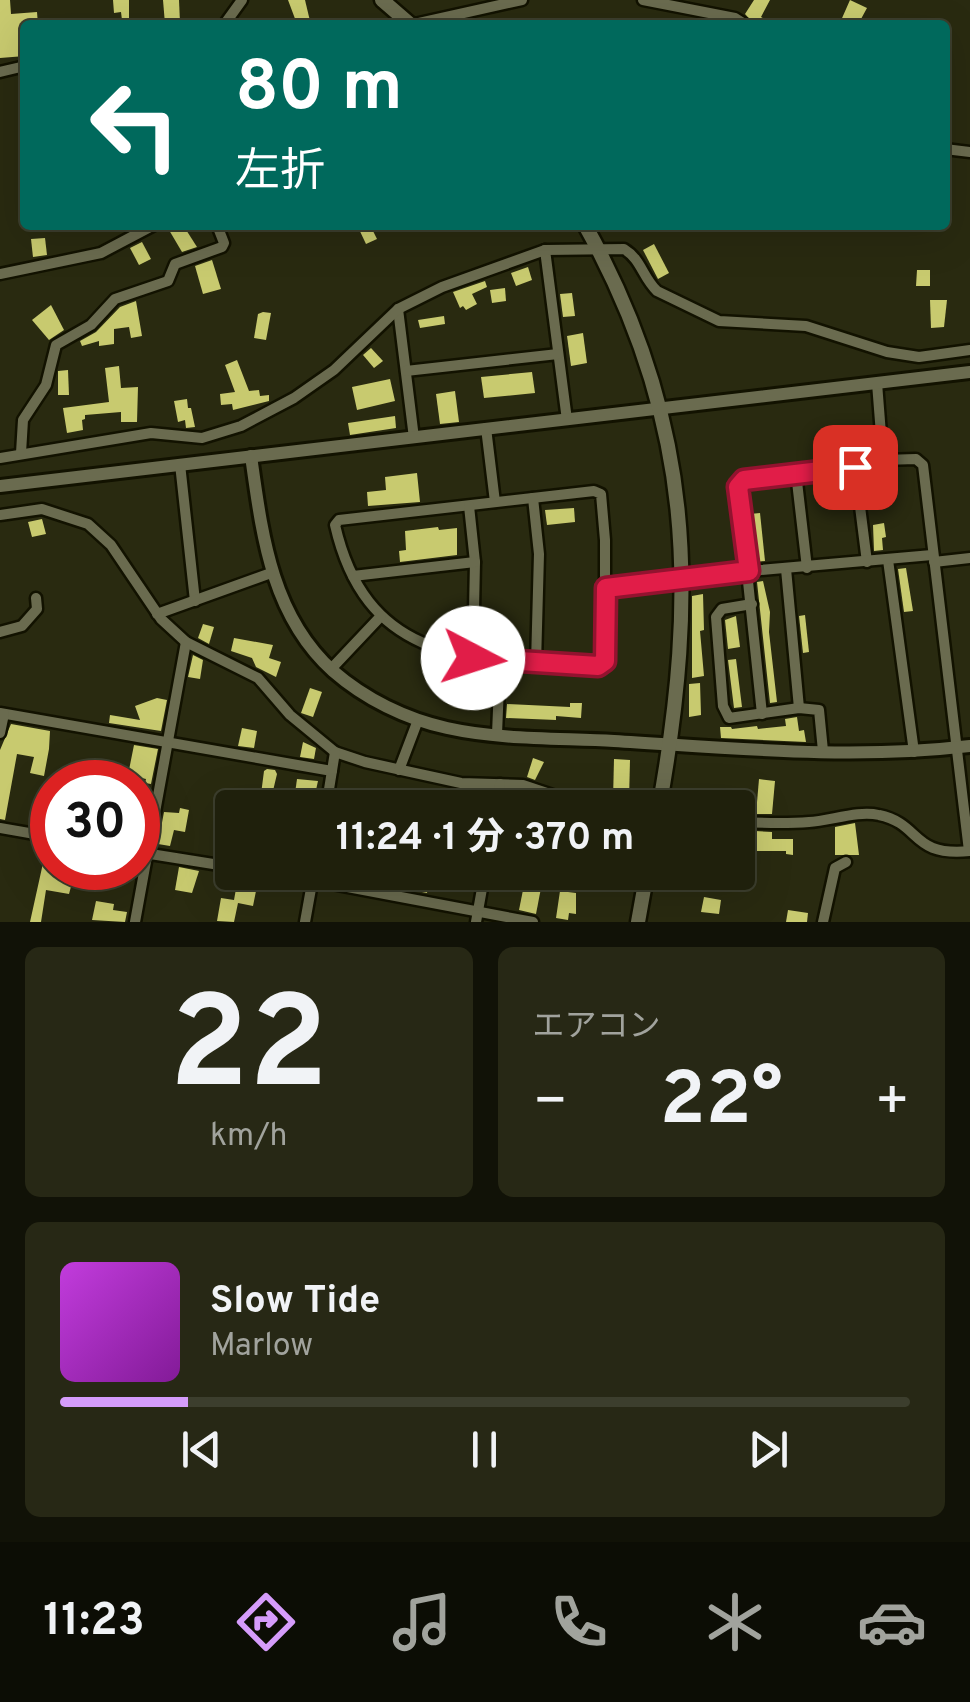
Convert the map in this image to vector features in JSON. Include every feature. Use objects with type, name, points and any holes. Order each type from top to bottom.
[{"type":"main road","points":[[382,0],[404,20]]},
{"type":"main road","points":[[588,230],[625,308],[661,408],[680,516],[682,632],[661,790]]},
{"type":"main road","points":[[638,922],[644,890]]},
{"type":"street","points":[[432,20],[522,0]]},
{"type":"street","points":[[642,0],[738,20]]},
{"type":"street","points":[[0,274],[101,254],[145,230]]},
{"type":"street","points":[[21,453],[22,420],[46,385],[56,346],[91,325],[115,299],[168,281],[175,264],[222,247],[219,230]]},
{"type":"street","points":[[0,458],[151,433],[202,438],[241,426],[294,398],[334,370],[398,309],[442,287],[545,250],[624,249],[635,256],[648,283],[657,290],[720,320],[806,326],[887,352],[919,357],[970,350]]},
{"type":"street","points":[[545,250],[567,420]]},
{"type":"street","points":[[398,309],[414,438]]},
{"type":"street","points":[[406,371],[558,354]]},
{"type":"street","points":[[0,486],[970,372]]},
{"type":"street","points":[[877,382],[883,460]]},
{"type":"street","points":[[486,428],[495,502]]},
{"type":"street","points":[[251,456],[271,573],[303,636],[331,669],[386,707],[450,729],[497,734],[823,751],[914,752],[964,746]]},
{"type":"street","points":[[755,822],[808,822],[876,814],[896,821],[930,850],[970,851],[964,746],[933,559],[923,465],[916,459],[883,460],[744,480],[738,487],[762,714]]},
{"type":"street","points":[[180,464],[196,601]]},
{"type":"street","points":[[855,467],[867,562]]},
{"type":"street","points":[[796,473],[807,568]]},
{"type":"street","points":[[594,491],[601,494],[605,661],[598,666],[473,658],[445,653],[422,643],[381,616],[353,576],[335,525],[339,520],[533,498],[594,491]]},
{"type":"street","points":[[533,498],[539,554],[536,663]]},
{"type":"street","points":[[469,506],[475,562],[473,658]]},
{"type":"street","points":[[0,515],[42,509],[88,524],[111,545],[157,614],[186,642],[258,678],[290,715],[336,752],[461,783],[524,785],[539,790]]},
{"type":"street","points":[[606,588],[749,571],[970,558]]},
{"type":"street","points":[[888,560],[914,752]]},
{"type":"street","points":[[353,576],[475,562]]},
{"type":"street","points":[[786,569],[799,708]]},
{"type":"street","points":[[157,614],[271,573]]},
{"type":"street","points":[[0,632],[22,626],[37,609],[36,598]]},
{"type":"street","points":[[752,604],[722,609],[716,617],[723,706],[729,718],[799,708],[820,710],[823,751]]},
{"type":"street","points":[[331,669],[381,616]]},
{"type":"street","points":[[160,778],[186,642]]},
{"type":"street","points":[[497,734],[500,661]]},
{"type":"street","points":[[0,733],[2,714],[332,771]]},
{"type":"street","points":[[400,770],[418,720]]},
{"type":"street","points":[[329,790],[336,752]]},
{"type":"street","points":[[499,790],[500,784]]},
{"type":"street","points":[[0,828],[30,834]]},
{"type":"street","points":[[160,856],[215,864]]},
{"type":"street","points":[[824,922],[835,868],[846,862]]},
{"type":"street","points":[[135,922],[139,890]]},
{"type":"street","points":[[305,922],[311,890]]},
{"type":"street","points":[[369,890],[477,917],[533,922]]},
{"type":"street","points":[[477,917],[482,890]]},
{"type":"building","points":[[0,0],[10,0],[11,14],[37,12],[38,20],[20,20],[20,56],[0,58]]},
{"type":"building","points":[[113,0],[129,0],[129,19],[122,20],[121,12],[114,13]]},
{"type":"building","points":[[163,0],[179,0],[180,20],[165,20]]},
{"type":"building","points":[[288,0],[305,0],[310,20],[296,20]]},
{"type":"building","points":[[754,0],[770,0],[761,17],[766,20],[750,20],[745,14]]},
{"type":"building","points":[[850,0],[867,8],[863,20],[841,20]]},
{"type":"building","points":[[169,230],[186,230],[197,247],[182,252]]},
{"type":"building","points":[[359,230],[372,230],[377,239],[366,244]]},
{"type":"building","points":[[45,238],[47,255],[33,257],[31,239]]},
{"type":"building","points":[[142,242],[151,259],[139,265],[130,248]]},
{"type":"building","points":[[654,244],[669,273],[658,279],[643,250]]},
{"type":"building","points":[[212,260],[221,289],[203,294],[195,266]]},
{"type":"building","points":[[528,267],[532,280],[516,286],[511,273]]},
{"type":"building","points":[[917,270],[930,270],[930,286],[916,286]]},
{"type":"building","points":[[485,281],[487,287],[472,294],[477,304],[466,310],[460,308],[453,292]]},
{"type":"building","points":[[505,288],[506,301],[492,303],[490,290]]},
{"type":"building","points":[[572,293],[575,316],[563,317],[560,294]]},
{"type":"building","points":[[930,300],[947,300],[944,327],[931,328]]},
{"type":"building","points":[[136,301],[142,336],[131,338],[129,327],[114,329],[114,344],[99,346],[99,341],[82,346],[80,341],[96,332],[120,307]]},
{"type":"building","points":[[51,305],[64,330],[49,340],[32,320]]},
{"type":"building","points":[[271,313],[266,340],[254,338],[258,314]]},
{"type":"building","points":[[444,316],[445,324],[420,328],[418,320]]},
{"type":"building","points":[[583,333],[587,363],[571,366],[567,336]]},
{"type":"building","points":[[371,348],[383,361],[374,368],[363,355]]},
{"type":"building","points":[[237,360],[249,391],[269,395],[269,401],[233,410],[232,404],[221,405],[220,394],[235,392],[225,365]]},
{"type":"building","points":[[119,366],[121,388],[138,387],[137,422],[121,422],[121,412],[85,415],[83,430],[67,433],[63,408],[109,402],[105,368]]},
{"type":"building","points":[[68,370],[69,395],[58,395],[58,371]]},
{"type":"building","points":[[532,372],[535,393],[484,398],[481,377]]},
{"type":"building","points":[[390,379],[395,401],[357,410],[352,387]]},
{"type":"building","points":[[455,391],[459,422],[440,424],[436,394]]},
{"type":"building","points":[[187,399],[195,427],[186,428],[185,420],[178,422],[174,401]]},
{"type":"building","points":[[395,416],[396,428],[350,435],[348,423]]},
{"type":"building","points":[[417,473],[420,502],[368,506],[367,492],[386,490],[385,477]]},
{"type":"building","points":[[574,508],[575,522],[547,525],[545,510]]},
{"type":"building","points":[[760,513],[765,561],[755,562],[750,514]]},
{"type":"building","points":[[42,519],[46,534],[32,537],[28,522]]},
{"type":"building","points":[[884,523],[883,550],[874,551],[873,525]]},
{"type":"building","points":[[457,528],[457,555],[400,562],[399,551],[406,550],[405,531]]},
{"type":"building","points":[[906,568],[913,611],[904,612],[898,569]]},
{"type":"building","points":[[763,581],[770,612],[777,702],[770,703],[757,582]]},
{"type":"building","points":[[703,594],[704,630],[700,631],[704,676],[692,678],[692,596]]},
{"type":"building","points":[[805,615],[809,652],[803,653],[799,616]]},
{"type":"building","points":[[736,616],[740,647],[728,649],[725,620]]},
{"type":"building","points":[[203,624],[214,627],[209,644],[198,638]]},
{"type":"building","points":[[234,638],[273,645],[269,658],[281,662],[276,677],[256,667],[252,658],[231,651]]},
{"type":"building","points":[[193,655],[203,660],[200,679],[188,677]]},
{"type":"building","points":[[736,659],[742,707],[734,708],[728,660]]},
{"type":"building","points":[[700,683],[701,715],[689,717],[689,684]]},
{"type":"building","points":[[310,688],[322,692],[313,717],[301,713]]},
{"type":"building","points":[[157,698],[167,700],[161,731],[109,723],[110,715],[140,720],[135,706]]},
{"type":"building","points":[[570,703],[582,703],[581,718],[506,718],[507,704],[570,707]]},
{"type":"building","points":[[797,717],[806,742],[721,738],[720,727],[786,726],[785,719]]},
{"type":"building","points":[[11,724],[50,731],[47,760],[17,754],[5,820],[0,819],[0,750]]},
{"type":"building","points":[[242,728],[257,731],[254,748],[238,746]]},
{"type":"building","points":[[303,742],[316,748],[314,759],[300,757]]},
{"type":"building","points":[[134,745],[158,749],[156,760],[131,760]]},
{"type":"building","points":[[533,758],[544,762],[535,780],[527,777]]},
{"type":"building","points":[[614,759],[630,760],[629,790],[613,790]]},
{"type":"building","points":[[275,770],[277,774],[273,790],[262,790],[264,771]]},
{"type":"building","points":[[297,779],[318,781],[316,790],[295,790]]},
{"type":"building","points":[[759,779],[775,781],[772,814],[756,814]]},
{"type":"building","points":[[180,808],[189,810],[185,832],[174,830],[170,846],[160,844],[164,812],[179,813]]},
{"type":"building","points":[[855,823],[859,855],[835,855],[835,827]]},
{"type":"building","points":[[755,831],[772,832],[772,839],[793,839],[793,855],[786,851],[755,851]]},
{"type":"building","points":[[179,867],[199,871],[192,893],[175,890]]},
{"type":"building","points":[[37,890],[46,890],[41,922],[30,922]]},
{"type":"building","points":[[236,890],[256,890],[253,906],[238,903],[234,922],[217,921],[221,898],[234,900]]},
{"type":"building","points":[[523,890],[541,890],[536,914],[519,910]]},
{"type":"building","points":[[560,891],[576,893],[576,914],[569,913],[568,920],[556,918]]},
{"type":"building","points":[[704,897],[721,900],[719,914],[701,912]]},
{"type":"building","points":[[96,901],[114,904],[113,910],[127,912],[125,922],[92,920]]},
{"type":"building","points":[[788,910],[808,913],[807,922],[786,922]]},
{"type":"route","points":[[473,658],[598,666],[605,661],[606,588],[749,571],[738,487],[744,480],[855,467]]}]
